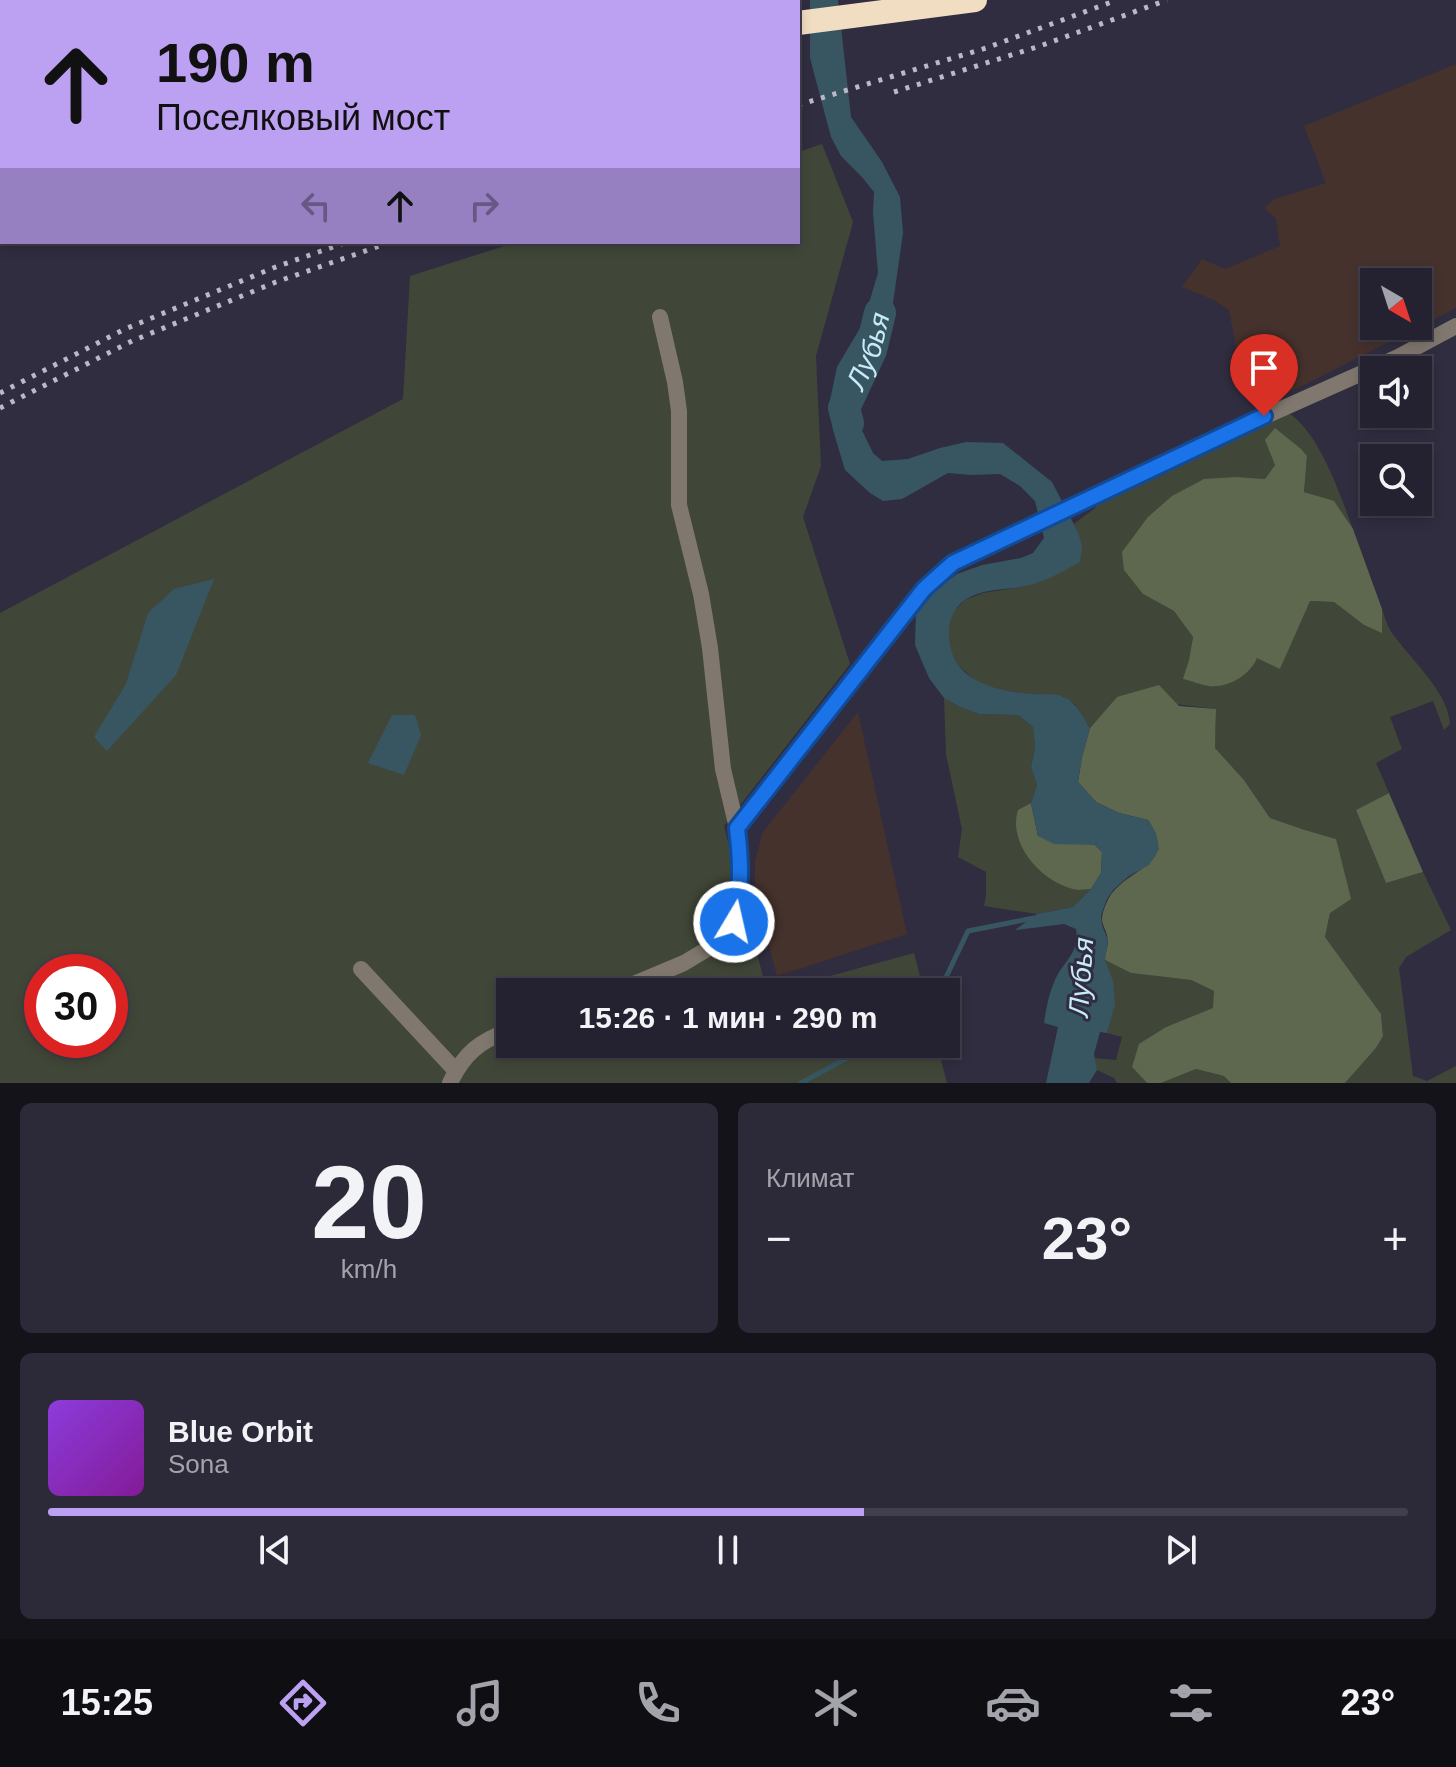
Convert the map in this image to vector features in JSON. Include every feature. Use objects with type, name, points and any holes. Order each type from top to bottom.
[{"type":"highway","points":[[800,23],[975,0]]},
{"type":"street","points":[[648,978],[684,963],[719,942],[734,922],[740,897],[741,861],[737,828],[723,769],[701,594],[679,505],[679,411],[660,317]]},
{"type":"street","points":[[737,828],[924,589],[953,563],[1218,437],[1398,357],[1456,326]]},
{"type":"street","points":[[361,969],[453,1077],[468,1055],[486,1039],[496,1035]]},
{"type":"shaded area","points":[[1456,64],[1456,308],[1432,320],[1432,268],[1360,268],[1360,340],[1393,340],[1266,404],[1237,351],[1229,310],[1182,287],[1202,259],[1225,269],[1280,246],[1276,219],[1264,208],[1275,199],[1326,183],[1304,126]]},
{"type":"shaded area","points":[[858,712],[907,934],[777,976],[755,893],[755,861],[763,832]]},
{"type":"green space","points":[[822,144],[853,222],[816,356],[821,466],[803,517],[850,664],[724,826],[763,978],[496,978],[496,1058],[941,1058],[947,1083],[0,1083],[0,613],[403,399],[410,276],[511,244],[800,244],[800,151]]},
{"type":"green space","points":[[1287,412],[1319,448],[1353,529],[1334,502],[1304,492],[1307,456],[1275,465],[1265,479],[1237,477],[1143,594],[1174,611],[1193,637],[1184,678],[1257,657],[1280,669],[1309,601],[1334,602],[1364,625],[1382,632],[1382,609],[1392,633],[1436,688],[1448,712],[1450,724],[1444,730],[1433,701],[1390,717],[1402,749],[1376,763],[1389,793],[1356,810],[1386,883],[1423,872],[1451,930],[1406,957],[1399,968],[1413,1076],[1427,1081],[1456,1066],[1456,1083],[1345,1083],[1376,1048],[1383,1035],[1381,1014],[1325,937],[1336,839],[1270,818],[1244,780],[1215,748],[1216,709],[1117,697],[1090,728],[1075,704],[1063,696],[1000,690],[978,683],[958,665],[949,649],[948,630],[953,612],[965,600],[983,593],[1027,586],[1078,532],[1074,524],[1095,508],[1102,496]]},
{"type":"green space","points":[[1275,428],[1307,456],[1304,492],[1334,501],[1353,529],[1382,609],[1382,633],[1364,625],[1334,602],[1310,601],[1280,669],[1257,658],[1244,675],[1224,685],[1209,686],[1183,679],[1193,637],[1174,611],[1143,594],[1124,570],[1122,552],[1148,517],[1172,496],[1204,479],[1265,479],[1275,465],[1265,440]]},
{"type":"green space","points":[[1159,685],[1179,706],[1216,709],[1215,748],[1244,780],[1270,818],[1336,839],[1351,899],[1330,913],[1325,937],[1381,1014],[1383,1036],[1345,1083],[1231,1083],[1224,1076],[1196,1069],[1161,1083],[1147,1083],[1132,1067],[1139,1044],[1166,1027],[1213,1008],[1214,991],[1191,980],[1131,973],[1105,960],[1108,941],[1102,921],[1103,911],[1113,892],[1153,859],[1157,849],[1156,836],[1148,820],[1119,813],[1096,802],[1078,782],[1082,757],[1090,728],[1117,697]]},
{"type":"green space","points":[[944,698],[979,714],[1018,715],[1033,727],[1035,748],[1031,767],[1037,785],[1031,803],[1018,811],[1039,869],[1056,882],[1078,890],[1091,889],[1073,907],[1037,914],[984,906],[986,872],[958,857],[962,829],[946,754]]},
{"type":"green space","points":[[1389,793],[1423,872],[1386,883],[1356,810]]},
{"type":"green space","points":[[1031,803],[1038,836],[1095,845],[1102,852],[1101,873],[1091,889],[1065,887],[1041,872],[1031,861],[1018,837],[1016,823],[1018,810]]},
{"type":"green space","points":[[914,953],[920,978],[823,978]]},
{"type":"green space","points":[[1105,960],[1131,973],[1191,980],[1214,991],[1214,1008],[1166,1027],[1132,1067],[1147,1083],[1117,1083],[1114,1078],[1097,1070],[1094,1058],[1116,1060],[1122,1037],[1107,1033],[1114,996]]},
{"type":"green space","points":[[1196,1069],[1224,1076],[1231,1083],[1161,1083]]},
{"type":"water","points":[[810,0],[838,0],[851,117],[882,162],[900,197],[903,233],[891,317],[856,376],[854,405],[873,453],[882,461],[908,459],[966,442],[1003,443],[1052,482],[1082,546],[1080,562],[1056,575],[1030,585],[980,593],[961,604],[954,612],[949,627],[952,653],[967,674],[990,686],[1067,698],[1090,728],[1078,782],[1096,802],[1119,813],[1148,820],[1156,833],[1159,849],[1149,865],[1114,889],[1101,915],[1108,940],[1105,960],[1113,981],[1115,1004],[1107,1033],[1100,1032],[1094,1054],[1097,1070],[1089,1083],[1046,1083],[1058,1027],[1044,1023],[1047,1007],[1055,980],[1076,944],[1076,929],[1064,924],[1015,930],[1037,914],[1073,907],[1091,889],[1101,873],[1102,852],[1095,845],[1054,844],[1038,836],[1031,803],[1037,785],[1031,767],[1035,748],[1033,727],[1018,715],[979,714],[944,698],[929,678],[915,645],[916,612],[929,595],[957,574],[1033,553],[1044,538],[1035,501],[1020,486],[1000,474],[948,473],[902,499],[883,501],[845,470],[829,405],[837,367],[863,323],[878,273],[874,192],[841,156],[831,137],[810,58]]},
{"type":"water","points":[[214,579],[176,675],[107,751],[94,737],[126,684],[148,613],[174,589]]},
{"type":"water","points":[[392,715],[415,715],[421,735],[404,775],[368,763]]},
{"type":"waterway","name":"Лубья","points":[[848,423],[844,408],[871,350],[880,313]]},
{"type":"waterway","points":[[946,978],[968,931],[1034,918]]},
{"type":"waterway","points":[[801,1083],[847,1058]]},
{"type":"railway","points":[[800,104],[986,48],[1117,0]]},
{"type":"railway","points":[[894,92],[1040,46],[1167,0]]},
{"type":"railway","points":[[0,393],[125,329],[273,268],[341,244]]},
{"type":"railway","points":[[0,408],[132,341],[276,282],[385,244]]},
{"type":"route","points":[[734,922],[740,897],[741,861],[737,828],[924,589],[953,563],[1264,416]]}]
